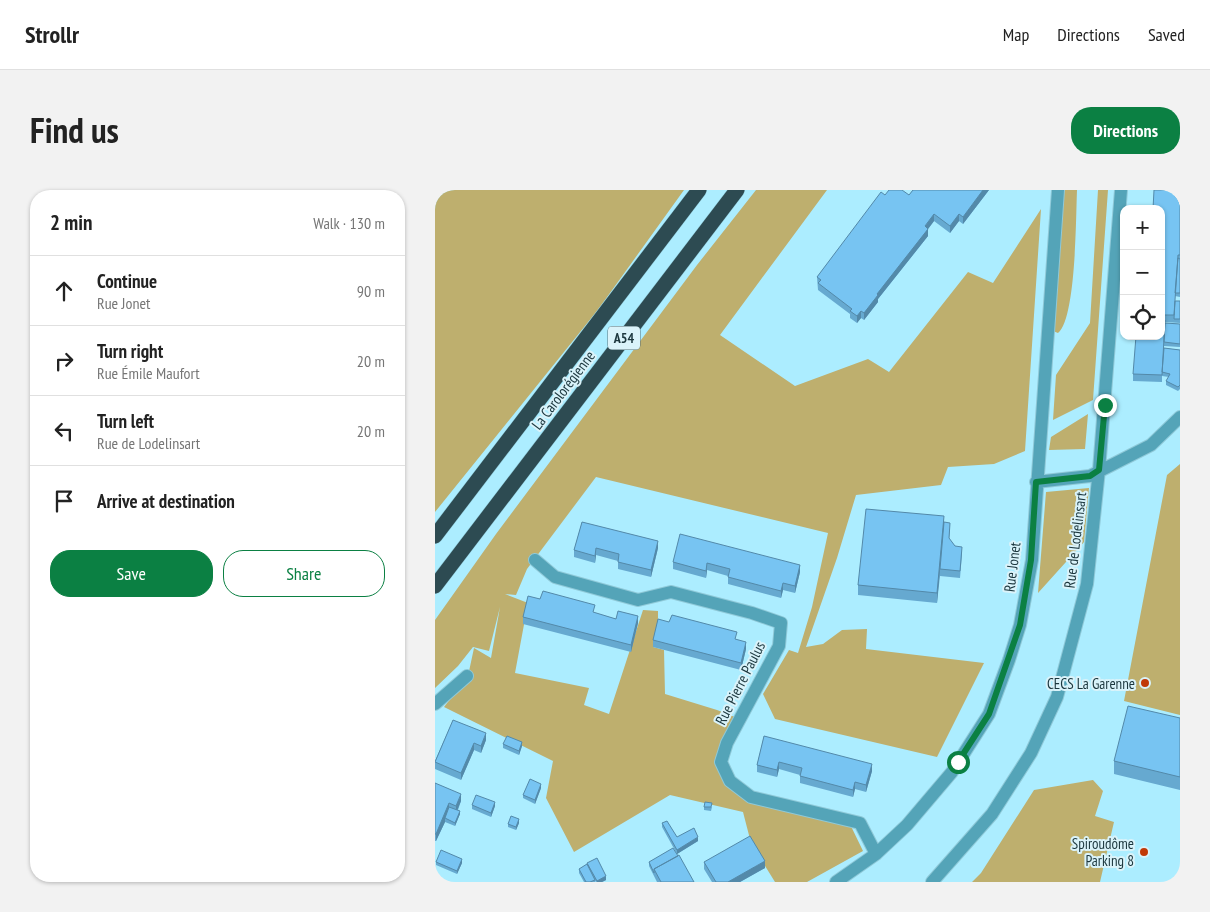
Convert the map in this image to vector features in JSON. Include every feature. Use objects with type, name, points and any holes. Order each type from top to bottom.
[{"type":"highway","name":"La Carolorégienne","points":[[435,536],[699,190]]},
{"type":"highway","name":"La Carolorégienne","points":[[435,586],[737,190]]},
{"type":"street","name":"Rue Jonet","points":[[841,881],[907,825],[952,772],[989,714],[1020,625],[1031,560],[1058,190]]},
{"type":"street","name":"Rue de Lodelinsart","points":[[932,882],[992,814],[1031,753],[1057,697],[1087,584],[1099,470],[1121,190]]},
{"type":"street","points":[[1036,482],[1090,476],[1151,445],[1180,417]]},
{"type":"street","name":"Rue Pierre Paulus","points":[[535,560],[555,577],[638,600],[671,592],[752,613],[781,623],[779,646],[727,744],[721,762],[730,781],[751,797],[860,823],[875,854]]},
{"type":"street","points":[[435,704],[467,676]]},
{"type":"shaded area","points":[[435,190],[684,190],[597,311],[435,512]]},
{"type":"shaded area","points":[[756,190],[827,190],[720,335],[795,386],[868,359],[889,372],[968,272],[993,283],[1041,209],[1025,451],[994,464],[948,467],[941,485],[856,495],[837,558],[806,647],[823,644],[842,630],[867,629],[866,649],[984,663],[937,757],[775,719],[763,694],[789,650],[798,653],[812,607],[828,533],[596,477],[527,569],[516,595],[505,594],[528,603],[515,673],[589,688],[584,705],[609,714],[643,610],[658,611],[658,627],[653,647],[664,650],[665,694],[740,719],[721,762],[743,791],[848,820],[863,851],[807,882],[775,882],[751,843],[743,812],[670,795],[574,852],[546,798],[553,761],[444,707],[468,676],[474,648],[491,658],[500,607],[489,651],[473,647],[458,666],[435,688],[435,620],[496,534],[697,265]]},
{"type":"shaded area","points":[[1063,190],[1077,190],[1076,222],[1072,289],[1064,324],[1058,333],[1053,331]]},
{"type":"shaded area","points":[[1098,190],[1108,190],[1093,400],[1053,420],[1056,375],[1090,323]]},
{"type":"shaded area","points":[[1088,414],[1085,449],[1049,450],[1051,437]]},
{"type":"shaded area","points":[[1180,464],[1180,715],[1124,701],[1167,475]]},
{"type":"shaded area","points":[[1089,488],[1084,542],[1038,593],[1046,492]]},
{"type":"shaded area","points":[[1093,780],[1103,791],[1095,816],[1114,822],[1100,882],[972,882],[981,873],[1034,790]]},
{"type":"building","points":[[889,190],[902,190],[909,195],[913,190],[983,190],[963,217],[959,214],[950,226],[934,214],[925,226],[928,229],[864,313],[861,311],[857,316],[850,311],[852,309],[818,283],[821,280],[817,277],[881,192],[885,195]]},
{"type":"building","points":[[1154,190],[1180,190],[1180,255],[1178,255],[1174,315],[1165,315],[1165,205],[1153,205]]},
{"type":"building","points":[[1178,258],[1180,259],[1180,293],[1175,293]]},
{"type":"building","points":[[1175,301],[1180,301],[1180,319],[1174,319]]},
{"type":"building","points":[[1165,323],[1180,324],[1180,344],[1164,342]]},
{"type":"building","points":[[1136,340],[1164,340],[1162,375],[1133,374]]},
{"type":"building","points":[[1164,348],[1180,350],[1180,385],[1178,387],[1166,381],[1170,374],[1162,372]]},
{"type":"building","points":[[866,509],[944,516],[937,593],[858,585]]},
{"type":"building","points":[[582,522],[658,541],[651,570],[618,562],[619,554],[596,548],[595,556],[574,550]]},
{"type":"building","points":[[944,522],[950,523],[949,538],[955,546],[962,547],[960,571],[940,569]]},
{"type":"building","points":[[680,534],[800,565],[795,586],[783,583],[781,591],[728,577],[730,569],[707,563],[706,571],[673,562]]},
{"type":"building","points":[[543,591],[595,605],[593,612],[616,619],[618,611],[638,616],[631,645],[523,617],[528,596],[540,599]]},
{"type":"building","points":[[672,615],[737,632],[735,639],[746,642],[741,663],[653,640],[658,619],[669,622]]},
{"type":"building","points":[[1128,706],[1180,718],[1180,777],[1114,761]]},
{"type":"building","points":[[453,720],[486,733],[481,746],[474,743],[461,773],[435,762]]},
{"type":"building","points":[[507,736],[522,742],[519,751],[503,744]]},
{"type":"building","points":[[764,736],[872,764],[866,785],[855,782],[853,790],[800,776],[802,768],[779,762],[777,770],[757,765]]},
{"type":"building","points":[[530,779],[541,784],[535,800],[523,795]]},
{"type":"building","points":[[435,783],[461,794],[456,806],[449,803],[436,834],[435,834]]},
{"type":"building","points":[[476,795],[495,802],[491,813],[472,805]]},
{"type":"building","points":[[705,802],[712,803],[711,807],[704,807]]},
{"type":"building","points":[[449,807],[460,811],[455,823],[445,818]]},
{"type":"building","points":[[511,816],[519,819],[516,827],[508,824]]},
{"type":"building","points":[[667,821],[677,837],[694,828],[698,837],[677,850],[662,823]]},
{"type":"building","points":[[750,836],[765,861],[728,882],[716,882],[704,862]]},
{"type":"building","points":[[673,848],[678,856],[654,869],[654,873],[649,862]]},
{"type":"building","points":[[441,850],[462,859],[457,871],[436,862]]},
{"type":"building","points":[[679,855],[694,882],[661,882],[654,869]]},
{"type":"building","points":[[597,858],[606,876],[597,881],[587,863]]},
{"type":"building","points":[[587,864],[595,880],[590,882],[586,882],[579,869]]},
{"type":"place","name":"CECS La Garenne","points":[[1145,683]]},
{"type":"place","name":"Spiroudôme Parking 8","points":[[1144,852]]},
{"type":"route","points":[[958,762],[989,714],[1020,625],[1031,560],[1036,482],[1090,476],[1099,470],[1105,405]]}]
